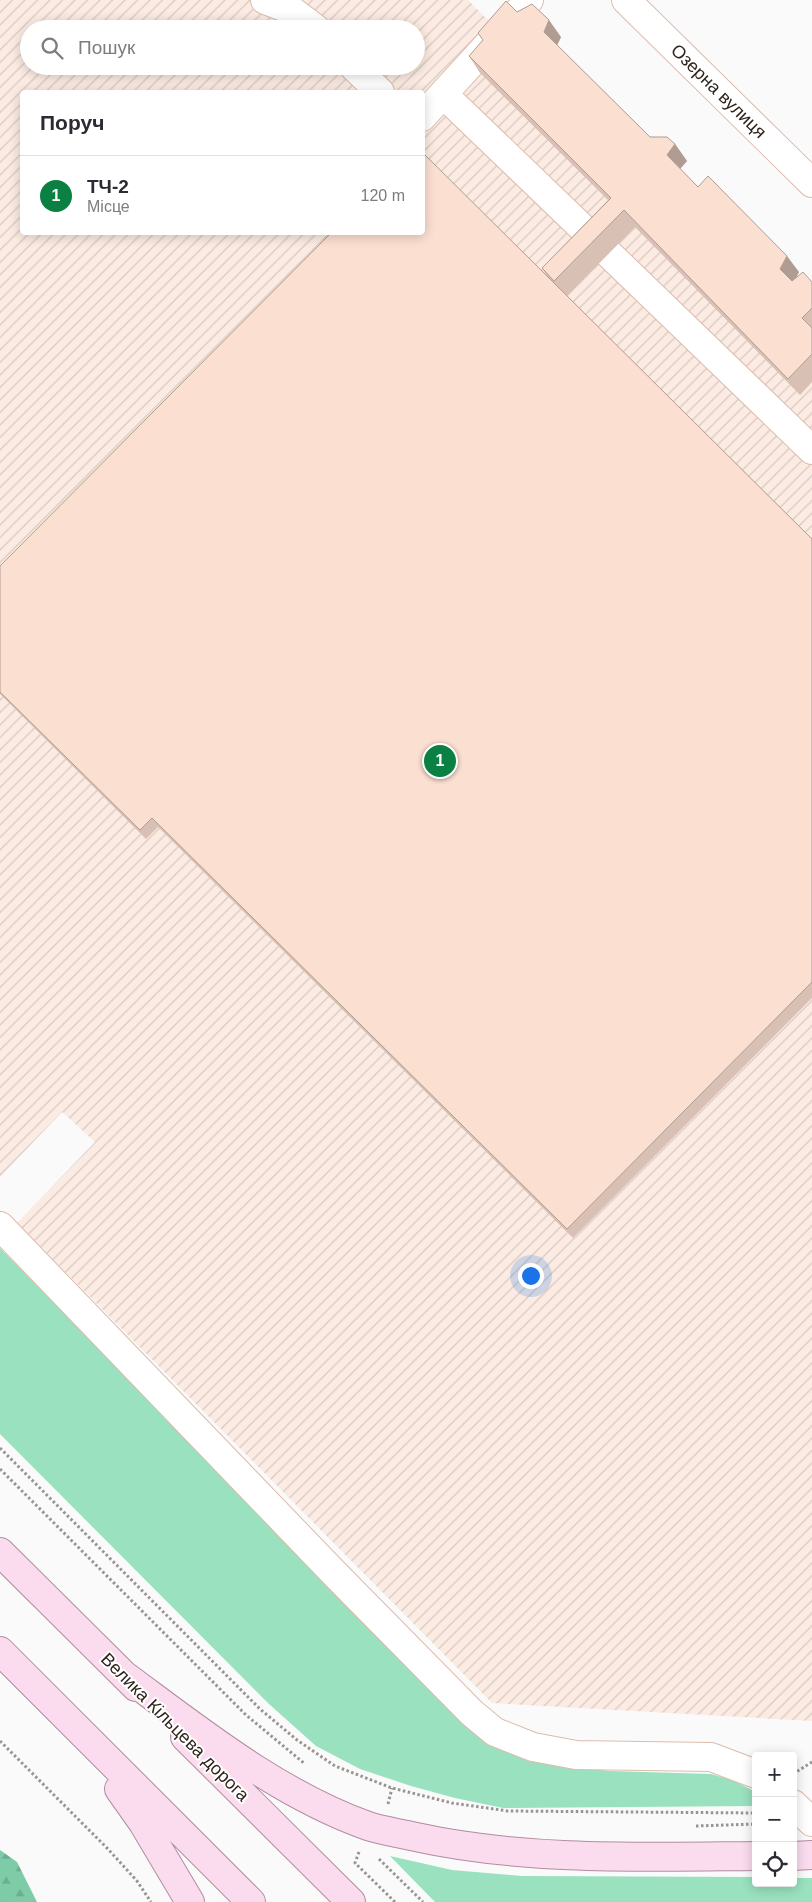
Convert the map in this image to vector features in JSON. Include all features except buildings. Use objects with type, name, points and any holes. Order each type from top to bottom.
[{"type":"main road","name":"Велика Кільцева дорога","points":[[0,1552],[350,1902]]},
{"type":"main road","points":[[0,1652],[251,1902]]},
{"type":"main road","points":[[124,1675],[242,1761],[319,1805],[369,1826],[455,1846],[531,1854],[752,1856]]},
{"type":"main road","points":[[66,1718],[144,1823],[190,1902]]},
{"type":"main road","points":[[797,1856],[812,1855]]},
{"type":"street","points":[[265,0],[291,10],[304,20]]},
{"type":"street","points":[[425,113],[529,0]]},
{"type":"street","name":"Озерна вулиця","points":[[626,0],[812,183]]},
{"type":"street","points":[[362,75],[378,90]]},
{"type":"street","points":[[443,94],[812,450]]},
{"type":"street","points":[[0,1226],[342,1565],[472,1713],[496,1732],[533,1747],[576,1755],[711,1757],[752,1772]]},
{"type":"street","points":[[797,1808],[812,1822]]},
{"type":"path","points":[[0,1448],[260,1709],[297,1740],[335,1766],[392,1788],[452,1804],[508,1810],[752,1813]]},
{"type":"path","points":[[0,1469],[246,1714],[312,1769]]},
{"type":"path","points":[[0,1740],[108,1849],[138,1882],[151,1902]]},
{"type":"path","points":[[797,1771],[812,1762]]},
{"type":"path","points":[[382,1803],[393,1807]]},
{"type":"path","points":[[688,1826],[752,1824]]},
{"type":"shaded area","points":[[0,0],[468,0],[503,35],[543,20],[561,37],[556,49],[661,154],[678,154],[687,161],[678,171],[709,203],[720,193],[799,272],[792,286],[812,290],[812,1721],[492,1703],[17,1223],[95,1142],[62,1112],[0,1177]]},
{"type":"green space","points":[[0,1248],[481,1736],[510,1753],[547,1764],[610,1771],[711,1774],[732,1780],[752,1790],[752,1806],[503,1808],[411,1786],[360,1769],[316,1746],[269,1704],[0,1434]]},
{"type":"green space","points":[[0,1850],[17,1862],[37,1902],[0,1902]]},
{"type":"green space","points":[[390,1856],[452,1870],[521,1876],[752,1877],[752,1887],[797,1887],[797,1878],[812,1878],[812,1902],[435,1902]]},
{"type":"place","name":"ТЧ-2","points":[[440,761]]}]
